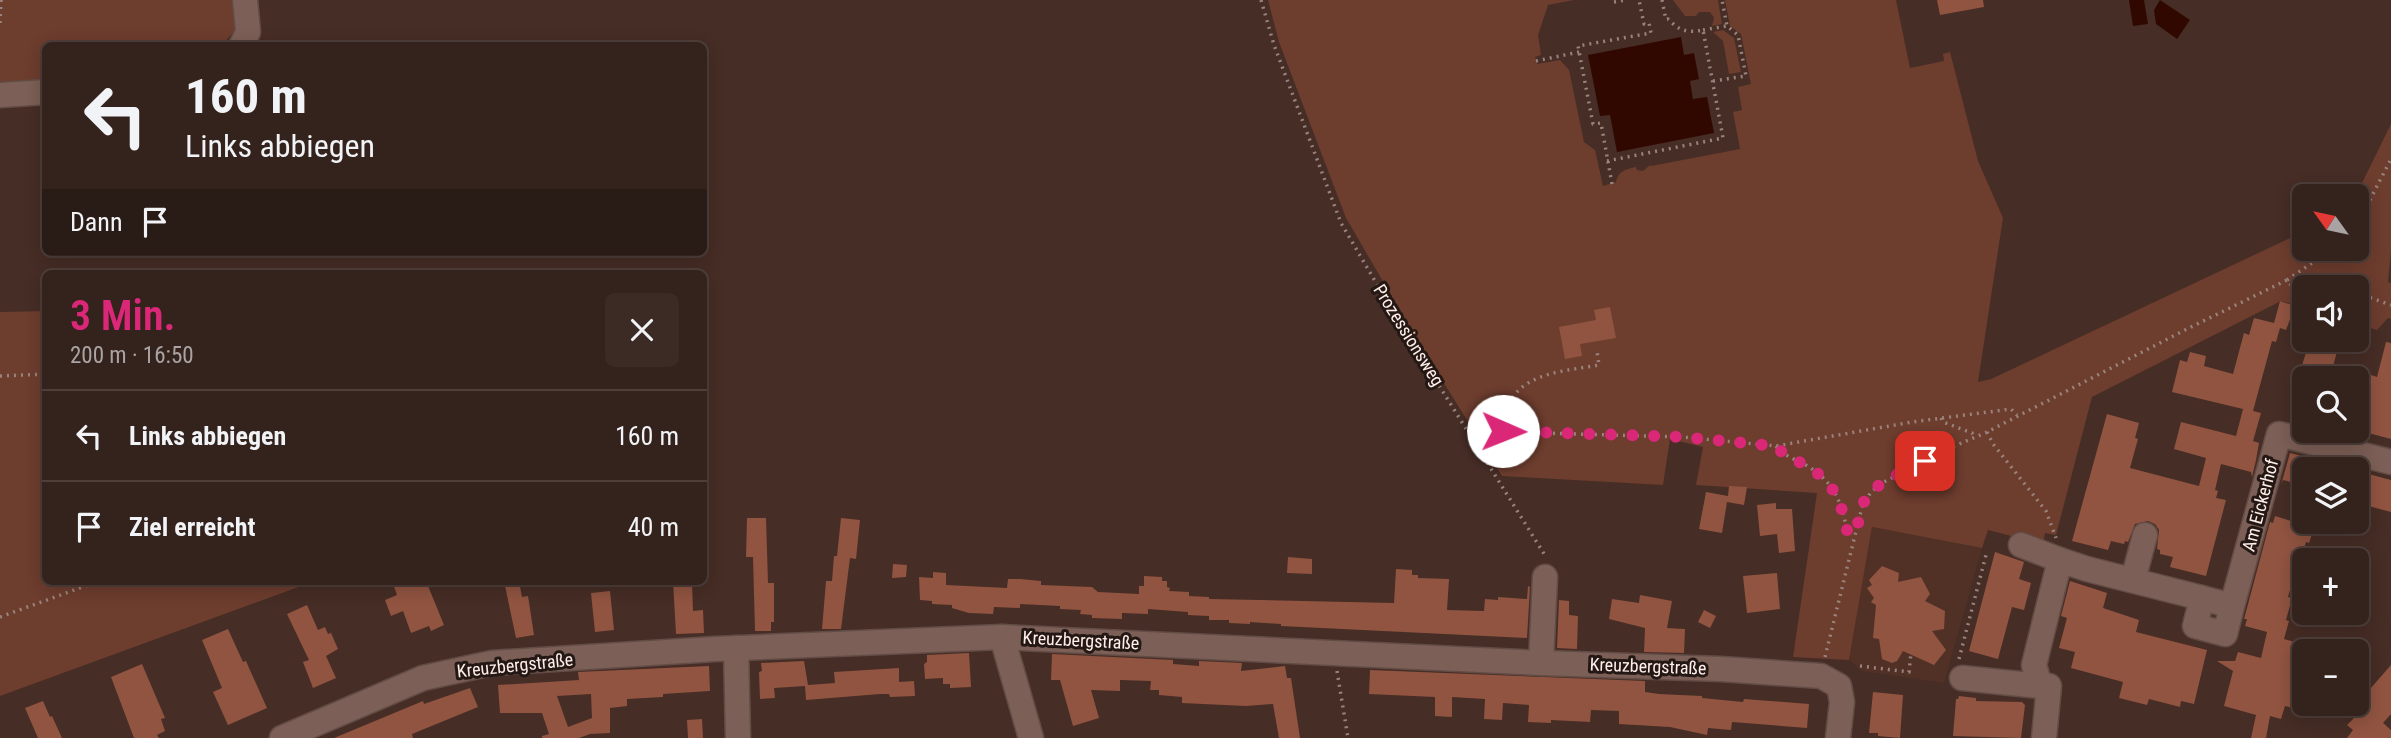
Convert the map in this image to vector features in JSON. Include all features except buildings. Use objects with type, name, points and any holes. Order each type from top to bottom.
[{"type":"street","points":[[243,42],[248,32],[245,0]]},
{"type":"street","points":[[0,95],[42,92]]},
{"type":"street","name":"Am Eickerhof","points":[[2021,545],[2059,550],[2087,569],[2232,606],[2279,434],[2391,462]]},
{"type":"street","points":[[2133,580],[2145,535]]},
{"type":"street","points":[[2040,686],[2034,665],[2059,550]]},
{"type":"street","points":[[1541,663],[1545,577]]},
{"type":"street","points":[[1002,637],[1031,738]]},
{"type":"street","name":"Kreuzbergstraße","points":[[282,738],[423,678],[492,663],[736,648],[1002,637],[1721,669],[1821,676]]},
{"type":"street","points":[[736,648],[738,738]]},
{"type":"street","points":[[1821,676],[1839,686],[1842,702],[1838,738]]},
{"type":"street","points":[[1962,678],[2049,686],[2044,738]]},
{"type":"path","points":[[0,23],[1,0]]},
{"type":"path","name":"Prozessionsweg","points":[[1261,0],[1274,45],[1341,223],[1546,558],[1545,577]]},
{"type":"path","points":[[1614,2],[1626,0]]},
{"type":"path","points":[[1612,184],[1601,123],[1593,124],[1578,46],[1651,33],[1651,23],[1644,24],[1639,0]]},
{"type":"path","points":[[1662,0],[1665,20],[1688,33],[1727,26]]},
{"type":"path","points":[[1713,81],[1745,76],[1738,35],[1727,26],[1722,0]]},
{"type":"path","points":[[1607,161],[1723,138],[1703,30]]},
{"type":"path","points":[[1536,61],[1579,52]]},
{"type":"path","points":[[2370,200],[2391,159]]},
{"type":"path","points":[[1821,676],[1862,506],[1871,492],[1882,483],[2287,280],[2315,261]]},
{"type":"path","points":[[2287,280],[2292,284]]},
{"type":"path","points":[[2369,297],[2391,305]]},
{"type":"path","points":[[1503,431],[1507,409],[1514,396],[1528,383],[1539,377],[1599,365],[1597,351]]},
{"type":"path","points":[[0,376],[42,374]]},
{"type":"path","points":[[1469,430],[1682,437],[1776,446],[1941,418],[2011,409],[2017,415]]},
{"type":"path","points":[[1941,418],[1943,422],[1972,433],[1975,438]]},
{"type":"path","points":[[1987,432],[1993,444],[2046,511],[2059,550]]},
{"type":"path","points":[[1776,446],[1780,451],[1811,468],[1832,486],[1842,506],[1847,530],[1856,534]]},
{"type":"path","points":[[1962,678],[1958,663],[1986,555]]},
{"type":"path","points":[[0,617],[83,585]]},
{"type":"path","points":[[1336,653],[1348,738]]},
{"type":"path","points":[[1860,666],[1909,671],[1911,653]]},
{"type":"shaded area","points":[[0,0],[234,0],[237,28],[225,42],[42,42],[42,82],[0,87]]},
{"type":"shaded area","points":[[1268,0],[1574,0],[1548,5],[1538,35],[1541,55],[1535,57],[1537,64],[1560,60],[1569,70],[1584,142],[1595,150],[1603,186],[1616,182],[1621,173],[1636,167],[1637,170],[1643,171],[1650,165],[1740,149],[1733,112],[1742,110],[1738,87],[1751,84],[1741,34],[1730,26],[1725,0],[1896,0],[1910,68],[1944,61],[1943,54],[1950,52],[1978,161],[2003,218],[1978,382],[1991,379],[2292,237],[2292,261],[2370,261],[2370,184],[2361,184],[2391,124],[2391,251],[2388,282],[2391,283],[2391,319],[2388,318],[2377,330],[2369,328],[2369,275],[2292,275],[2292,304],[2281,301],[2092,397],[2056,535],[2045,533],[2043,544],[1988,530],[1982,548],[1872,527],[1849,660],[1793,657],[1817,493],[1696,485],[1703,447],[1670,439],[1663,485],[1502,476],[1420,345],[1346,218],[1279,42]]},
{"type":"shaded area","points":[[1673,0],[1718,0],[1722,24],[1712,26],[1714,18],[1710,12],[1685,16]]},
{"type":"shaded area","points":[[2129,0],[2144,0],[2148,24],[2133,26]]},
{"type":"shaded area","points":[[2160,0],[2190,20],[2177,39],[2156,24],[2154,10]]},
{"type":"shaded area","points":[[1723,30],[1734,38],[1741,72],[1729,74],[1723,41],[1713,32]]},
{"type":"shaded area","points":[[1681,37],[1684,55],[1694,53],[1699,79],[1690,81],[1693,99],[1707,97],[1714,133],[1617,152],[1610,115],[1600,116],[1588,55]]},
{"type":"shaded area","points":[[42,311],[42,585],[304,585],[0,696],[0,312]]},
{"type":"shaded area","points":[[1872,527],[1982,548],[1944,683],[1862,671],[1849,660]]},
{"type":"route","points":[[1503,431],[1682,437],[1776,446],[1780,451],[1811,468],[1832,486],[1842,506],[1847,530],[1856,534],[1862,506],[1871,492],[1882,483],[1925,461]]}]
